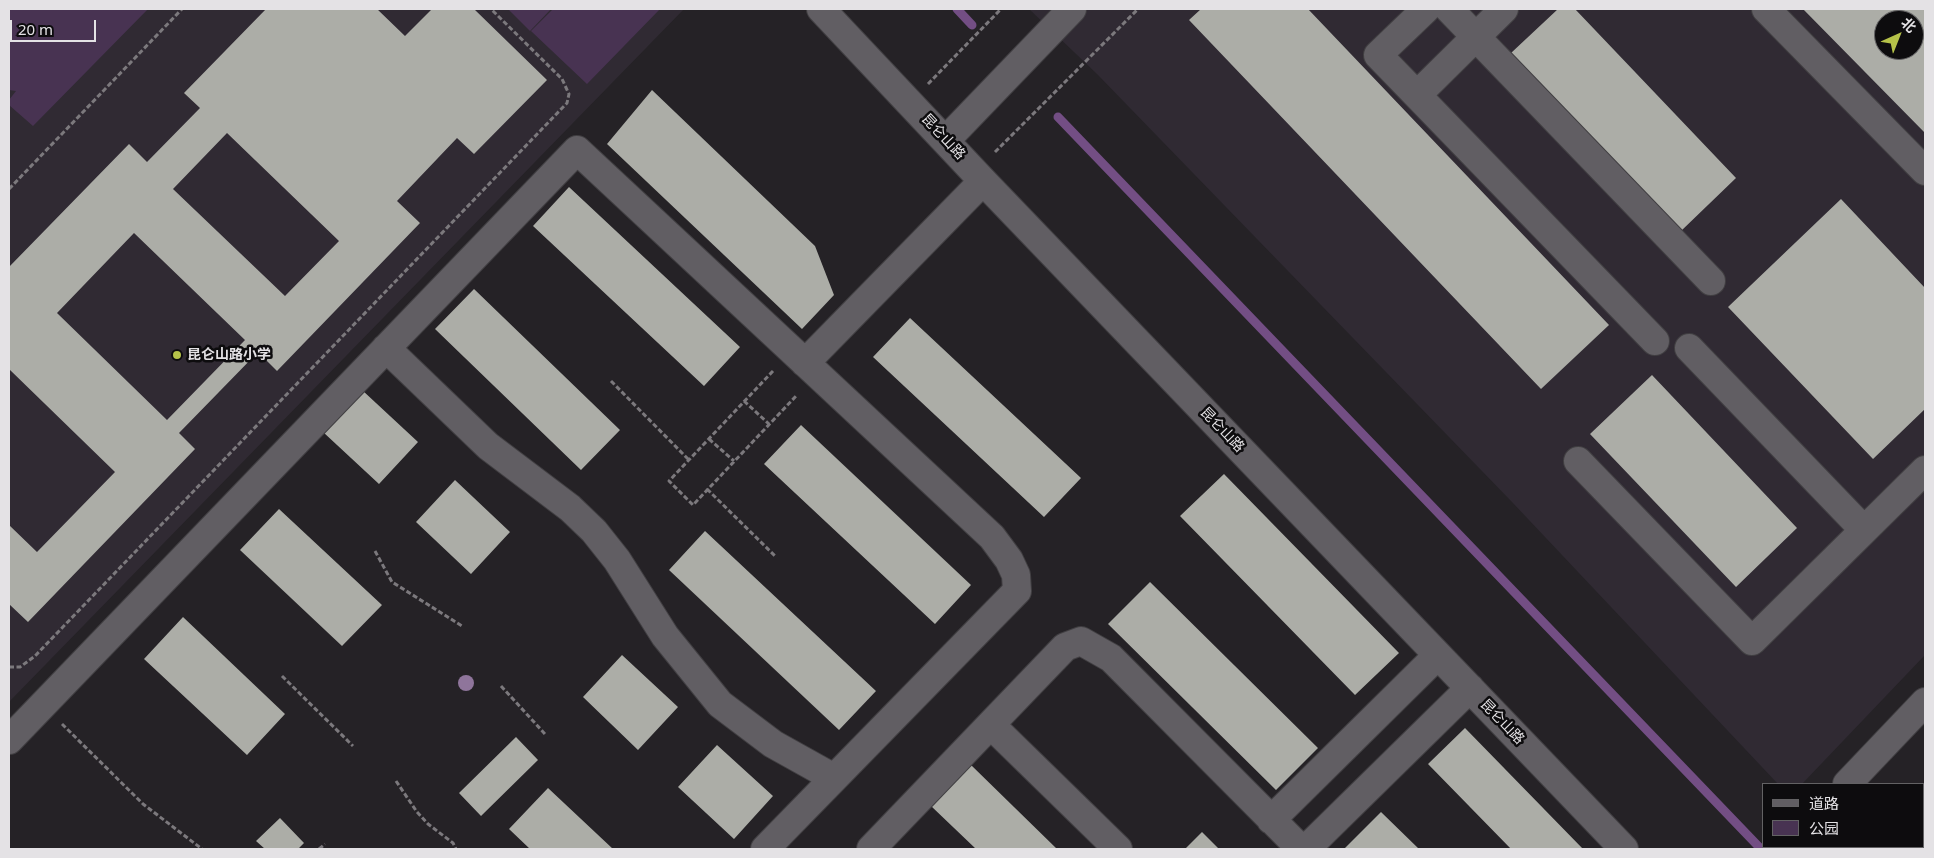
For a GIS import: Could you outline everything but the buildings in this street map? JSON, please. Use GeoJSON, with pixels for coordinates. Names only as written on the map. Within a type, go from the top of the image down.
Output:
{"type":"FeatureCollection","features":[{"type":"Feature","properties":{"kind":"street","name":"昆仑山路"},"geometry":{"type":"LineString","coordinates":[[821,9],[1624,849]]}},
{"type":"Feature","properties":{"kind":"street"},"geometry":{"type":"LineString","coordinates":[[946,140],[1072,9]]}},
{"type":"Feature","properties":{"kind":"street"},"geometry":{"type":"LineString","coordinates":[[1449,9],[1711,281]]}},
{"type":"Feature","properties":{"kind":"street"},"geometry":{"type":"LineString","coordinates":[[1417,95],[1504,9]]}},
{"type":"Feature","properties":{"kind":"street"},"geometry":{"type":"LineString","coordinates":[[1766,9],[1925,171]]}},
{"type":"Feature","properties":{"kind":"street"},"geometry":{"type":"LineString","coordinates":[[1419,11],[1378,55],[1655,341]]}},
{"type":"Feature","properties":{"kind":"street"},"geometry":{"type":"LineString","coordinates":[[9,740],[577,150],[992,538],[1009,560],[1016,576],[1017,591],[765,849]]}},
{"type":"Feature","properties":{"kind":"street"},"geometry":{"type":"LineString","coordinates":[[805,362],[979,176]]}},
{"type":"Feature","properties":{"kind":"street"},"geometry":{"type":"LineString","coordinates":[[386,348],[488,446],[570,508],[594,531],[617,560],[664,636],[720,704],[773,744],[834,778]]}},
{"type":"Feature","properties":{"kind":"street"},"geometry":{"type":"LineString","coordinates":[[1689,348],[1864,530]]}},
{"type":"Feature","properties":{"kind":"street"},"geometry":{"type":"LineString","coordinates":[[1578,461],[1752,641],[1925,470]]}},
{"type":"Feature","properties":{"kind":"street"},"geometry":{"type":"LineString","coordinates":[[871,849],[1065,647],[1081,641],[1111,658],[1301,849]]}},
{"type":"Feature","properties":{"kind":"street"},"geometry":{"type":"LineString","coordinates":[[1271,820],[1438,655]]}},
{"type":"Feature","properties":{"kind":"street"},"geometry":{"type":"LineString","coordinates":[[1306,849],[1470,688]]}},
{"type":"Feature","properties":{"kind":"street"},"geometry":{"type":"LineString","coordinates":[[1848,783],[1925,702]]}},
{"type":"Feature","properties":{"kind":"street"},"geometry":{"type":"LineString","coordinates":[[990,725],[1118,849]]}},
{"type":"Feature","properties":{"kind":"path"},"geometry":{"type":"LineString","coordinates":[[9,189],[182,9]]}},
{"type":"Feature","properties":{"kind":"path"},"geometry":{"type":"LineString","coordinates":[[9,667],[20,667],[35,656],[567,103],[569,94],[562,79],[490,9]]}},
{"type":"Feature","properties":{"kind":"path"},"geometry":{"type":"LineString","coordinates":[[911,102],[1001,9]]}},
{"type":"Feature","properties":{"kind":"path"},"geometry":{"type":"LineString","coordinates":[[979,176],[1138,9]]}},
{"type":"Feature","properties":{"kind":"path"},"geometry":{"type":"LineString","coordinates":[[805,362],[769,424],[693,505],[669,481],[744,401],[805,362]]}},
{"type":"Feature","properties":{"kind":"path"},"geometry":{"type":"LineString","coordinates":[[611,381],[689,460]]}},
{"type":"Feature","properties":{"kind":"path"},"geometry":{"type":"LineString","coordinates":[[744,401],[769,424]]}},
{"type":"Feature","properties":{"kind":"path"},"geometry":{"type":"LineString","coordinates":[[709,439],[734,461]]}},
{"type":"Feature","properties":{"kind":"path"},"geometry":{"type":"LineString","coordinates":[[707,489],[776,556]]}},
{"type":"Feature","properties":{"kind":"path"},"geometry":{"type":"LineString","coordinates":[[375,551],[392,582],[462,626]]}},
{"type":"Feature","properties":{"kind":"path"},"geometry":{"type":"LineString","coordinates":[[282,676],[353,746]]}},
{"type":"Feature","properties":{"kind":"path"},"geometry":{"type":"LineString","coordinates":[[501,686],[544,734]]}},
{"type":"Feature","properties":{"kind":"path"},"geometry":{"type":"LineString","coordinates":[[42,705],[143,804],[202,849]]}},
{"type":"Feature","properties":{"kind":"path"},"geometry":{"type":"LineString","coordinates":[[396,781],[417,812],[428,824],[453,843],[456,849]]}},
{"type":"Feature","properties":{"kind":"path"},"geometry":{"type":"LineString","coordinates":[[320,849],[325,844]]}},
{"type":"Feature","properties":{"kind":"shaded area","name":"昆仑山路小学"},"geometry":{"type":"Polygon","coordinates":[[[9,9],[684,9],[9,702],[9,9]]]}},
{"type":"Feature","properties":{"kind":"shaded area"},"geometry":{"type":"Polygon","coordinates":[[[1029,9],[1925,9],[1925,655],[1803,783],[1777,783],[1512,502],[1097,74],[1029,9]]]}},
{"type":"Feature","properties":{"kind":"green space"},"geometry":{"type":"Polygon","coordinates":[[[9,9],[148,9],[33,126],[9,105],[9,100],[16,91],[9,90],[9,9]]]}},
{"type":"Feature","properties":{"kind":"green space"},"geometry":{"type":"Polygon","coordinates":[[[508,9],[551,9],[530,31],[508,9]]]}},
{"type":"Feature","properties":{"kind":"green space"},"geometry":{"type":"Polygon","coordinates":[[[553,9],[660,9],[587,84],[531,31],[553,9]]]}},
{"type":"Feature","properties":{"kind":"waterway"},"geometry":{"type":"LineString","coordinates":[[957,9],[972,25]]}},
{"type":"Feature","properties":{"kind":"waterway"},"geometry":{"type":"LineString","coordinates":[[1058,117],[1761,849]]}},
{"type":"Feature","properties":{"kind":"place","name":"昆仑山路小学"},"geometry":{"type":"Point","coordinates":[177,355]}}]}
